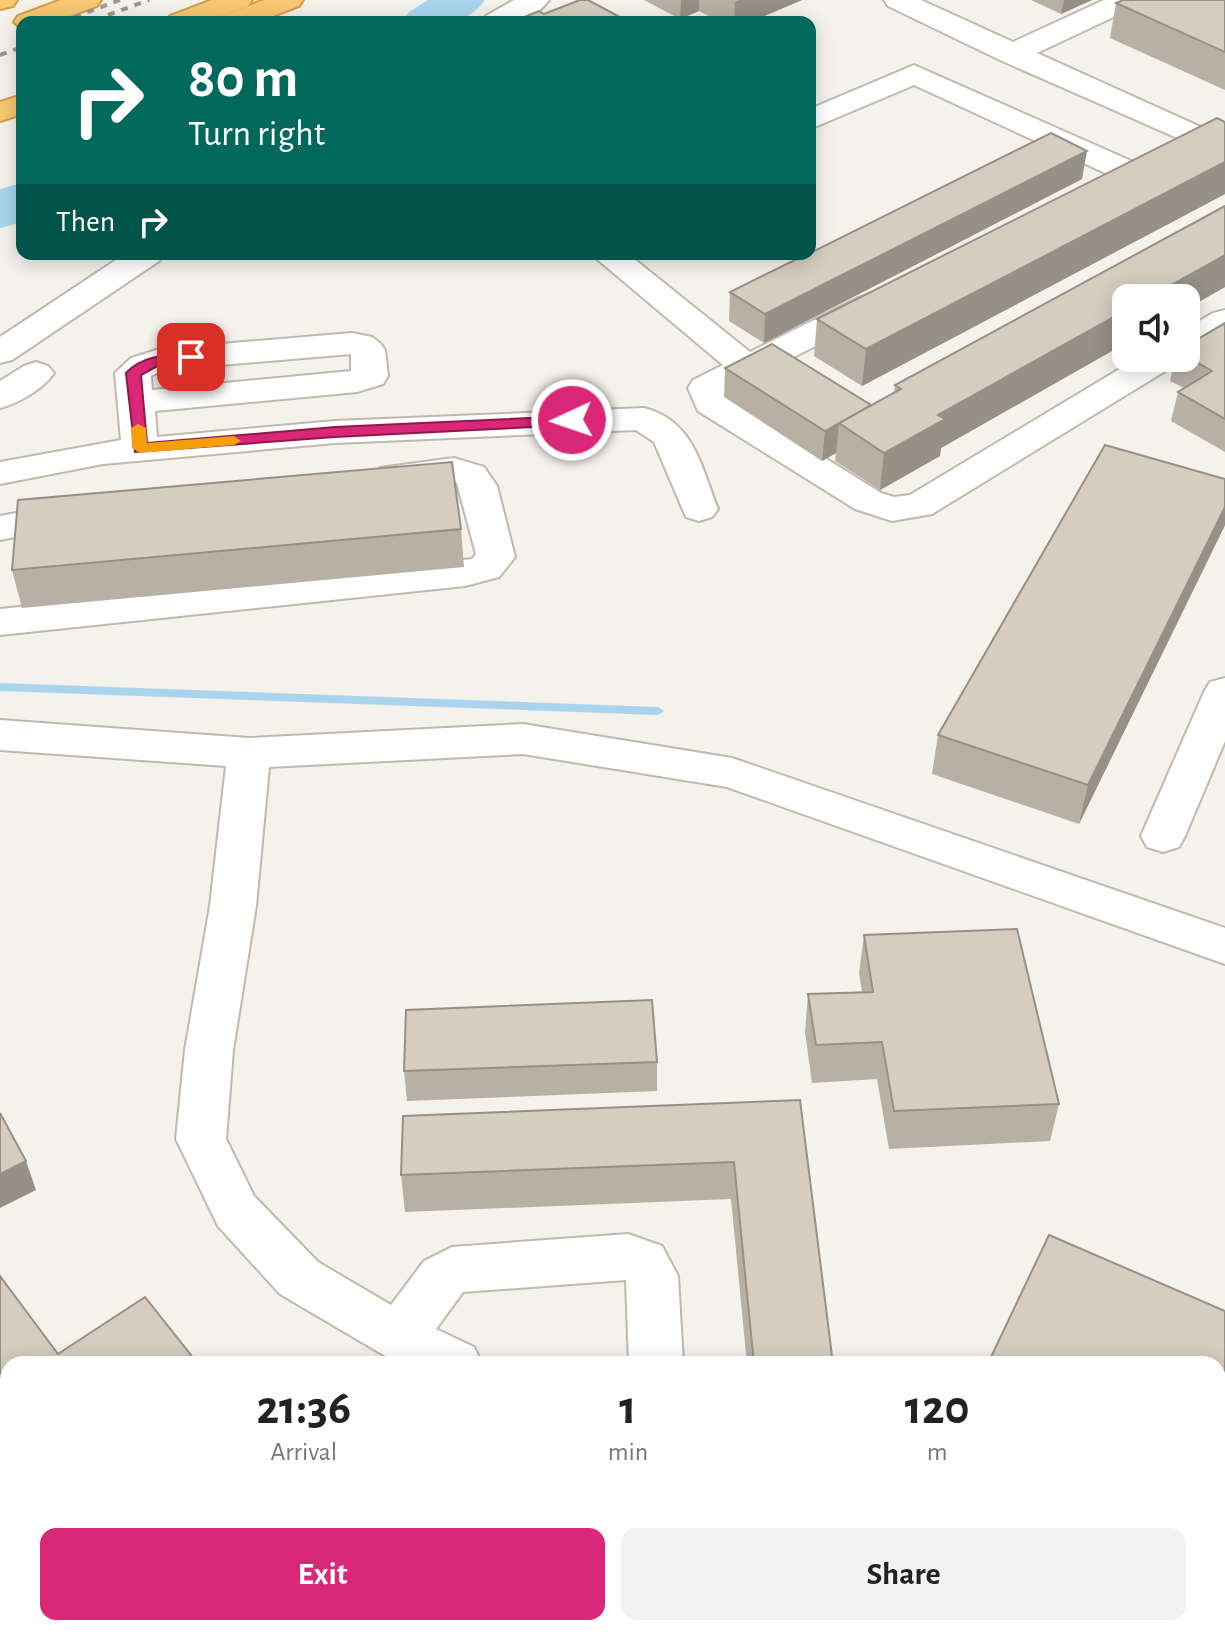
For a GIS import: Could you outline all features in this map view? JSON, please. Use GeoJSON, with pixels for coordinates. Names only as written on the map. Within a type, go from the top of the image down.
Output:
{"type":"FeatureCollection","features":[{"type":"Feature","properties":{"kind":"highway"},"geometry":{"type":"LineString","coordinates":[[44,16],[87,0]]}},
{"type":"Feature","properties":{"kind":"highway"},"geometry":{"type":"LineString","coordinates":[[196,16],[238,0]]}},
{"type":"Feature","properties":{"kind":"highway"},"geometry":{"type":"LineString","coordinates":[[248,16],[289,0]]}},
{"type":"Feature","properties":{"kind":"street"},"geometry":{"type":"LineString","coordinates":[[507,16],[535,0]]}},
{"type":"Feature","properties":{"kind":"street"},"geometry":{"type":"LineString","coordinates":[[898,0],[1010,54],[1216,137]]}},
{"type":"Feature","properties":{"kind":"street"},"geometry":{"type":"LineString","coordinates":[[958,0],[1042,39],[1216,137]]}},
{"type":"Feature","properties":{"kind":"street"},"geometry":{"type":"LineString","coordinates":[[1010,54],[1127,0]]}},
{"type":"Feature","properties":{"kind":"street"},"geometry":{"type":"LineString","coordinates":[[816,117],[914,74],[1114,178],[1216,137]]}},
{"type":"Feature","properties":{"kind":"street"},"geometry":{"type":"LineString","coordinates":[[0,353],[138,260]]}},
{"type":"Feature","properties":{"kind":"street"},"geometry":{"type":"LineString","coordinates":[[617,260],[776,363]]}},
{"type":"Feature","properties":{"kind":"street"},"geometry":{"type":"LineString","coordinates":[[890,295],[776,363],[706,388],[711,403],[868,501],[892,509],[919,506],[1140,372]]}},
{"type":"Feature","properties":{"kind":"street"},"geometry":{"type":"LineString","coordinates":[[1200,335],[1225,320]]}},
{"type":"Feature","properties":{"kind":"street"},"geometry":{"type":"LineString","coordinates":[[136,402],[357,381],[370,376],[368,350],[352,343],[160,360],[143,365],[133,373],[140,448]]}},
{"type":"Feature","properties":{"kind":"street"},"geometry":{"type":"LineString","coordinates":[[0,397],[36,373]]}},
{"type":"Feature","properties":{"kind":"street"},"geometry":{"type":"LineString","coordinates":[[0,473],[140,448],[335,432],[644,419],[670,436],[699,509]]}},
{"type":"Feature","properties":{"kind":"street"},"geometry":{"type":"LineString","coordinates":[[0,622],[465,573],[485,568],[496,557],[478,486],[471,475],[454,469],[348,474],[335,432]]}},
{"type":"Feature","properties":{"kind":"street"},"geometry":{"type":"LineString","coordinates":[[0,528],[109,501],[103,453]]}},
{"type":"Feature","properties":{"kind":"street"},"geometry":{"type":"LineString","coordinates":[[1163,836],[1225,692]]}},
{"type":"Feature","properties":{"kind":"street"},"geometry":{"type":"LineString","coordinates":[[0,735],[249,753],[523,739],[732,773],[1225,946]]}},
{"type":"Feature","properties":{"kind":"street"},"geometry":{"type":"LineString","coordinates":[[249,753],[233,906],[209,1050],[201,1139],[236,1211],[299,1278],[399,1338],[438,1356]]}},
{"type":"Feature","properties":{"kind":"street"},"geometry":{"type":"LineString","coordinates":[[399,1338],[452,1270],[628,1257],[640,1259],[648,1266],[652,1276],[656,1356]]}},
{"type":"Feature","properties":{"kind":"building"},"geometry":{"type":"Polygon","coordinates":[[[580,0],[588,0],[618,16],[527,16],[539,11],[544,14],[580,0]]]}},
{"type":"Feature","properties":{"kind":"building"},"geometry":{"type":"Polygon","coordinates":[[[1123,0],[1225,0],[1225,52],[1116,3],[1123,0]]]}},
{"type":"Feature","properties":{"kind":"building"},"geometry":{"type":"Polygon","coordinates":[[[1217,118],[1225,122],[1225,162],[866,349],[817,319],[1217,118]]]}},
{"type":"Feature","properties":{"kind":"building"},"geometry":{"type":"Polygon","coordinates":[[[1051,133],[1087,151],[765,314],[730,292],[795,260],[816,260],[816,250],[1051,133]]]}},
{"type":"Feature","properties":{"kind":"building"},"geometry":{"type":"Polygon","coordinates":[[[1225,206],[1225,255],[1173,284],[1112,284],[1112,318],[938,415],[945,419],[884,453],[839,423],[901,389],[895,385],[1225,206]]]}},
{"type":"Feature","properties":{"kind":"building"},"geometry":{"type":"Polygon","coordinates":[[[1225,323],[1225,419],[1178,392],[1212,371],[1200,364],[1200,338],[1225,323]]]}},
{"type":"Feature","properties":{"kind":"building"},"geometry":{"type":"Polygon","coordinates":[[[772,344],[871,405],[825,431],[725,368],[772,344]]]}},
{"type":"Feature","properties":{"kind":"building"},"geometry":{"type":"Polygon","coordinates":[[[1105,445],[1225,479],[1225,507],[1088,785],[938,735],[1105,445]]]}},
{"type":"Feature","properties":{"kind":"building"},"geometry":{"type":"Polygon","coordinates":[[[452,462],[461,529],[12,570],[18,500],[452,462]]]}},
{"type":"Feature","properties":{"kind":"building"},"geometry":{"type":"Polygon","coordinates":[[[1017,929],[1059,1104],[894,1111],[882,1042],[816,1045],[808,994],[873,992],[864,935],[1017,929]]]}},
{"type":"Feature","properties":{"kind":"building"},"geometry":{"type":"Polygon","coordinates":[[[652,1000],[657,1062],[404,1071],[406,1010],[652,1000]]]}},
{"type":"Feature","properties":{"kind":"building"},"geometry":{"type":"Polygon","coordinates":[[[800,1100],[832,1356],[753,1356],[734,1162],[401,1175],[403,1116],[800,1100]]]}},
{"type":"Feature","properties":{"kind":"building"},"geometry":{"type":"Polygon","coordinates":[[[0,1113],[26,1161],[0,1174],[0,1113]]]}},
{"type":"Feature","properties":{"kind":"building"},"geometry":{"type":"Polygon","coordinates":[[[1049,1235],[1225,1311],[1225,1356],[991,1356],[1049,1235]]]}},
{"type":"Feature","properties":{"kind":"building"},"geometry":{"type":"Polygon","coordinates":[[[0,1276],[58,1354],[145,1297],[192,1356],[0,1356],[0,1276]]]}},
{"type":"Feature","properties":{"kind":"waterway"},"geometry":{"type":"LineString","coordinates":[[436,16],[461,0]]}},
{"type":"Feature","properties":{"kind":"waterway"},"geometry":{"type":"LineString","coordinates":[[0,212],[16,203]]}},
{"type":"Feature","properties":{"kind":"waterway"},"geometry":{"type":"LineString","coordinates":[[0,687],[658,711]]}},
{"type":"Feature","properties":{"kind":"railway"},"geometry":{"type":"LineString","coordinates":[[77,16],[120,0]]}},
{"type":"Feature","properties":{"kind":"railway"},"geometry":{"type":"LineString","coordinates":[[108,15],[149,0]]}},
{"type":"Feature","properties":{"kind":"railway"},"geometry":{"type":"LineString","coordinates":[[0,55],[16,49]]}},
{"type":"Feature","properties":{"kind":"slow traffic"},"geometry":{"type":"LineString","coordinates":[[138,428],[140,448],[234,441]]}},
{"type":"Feature","properties":{"kind":"route"},"geometry":{"type":"LineString","coordinates":[[191,357],[160,360],[143,365],[133,373],[140,448],[335,432],[572,420]]}}]}
